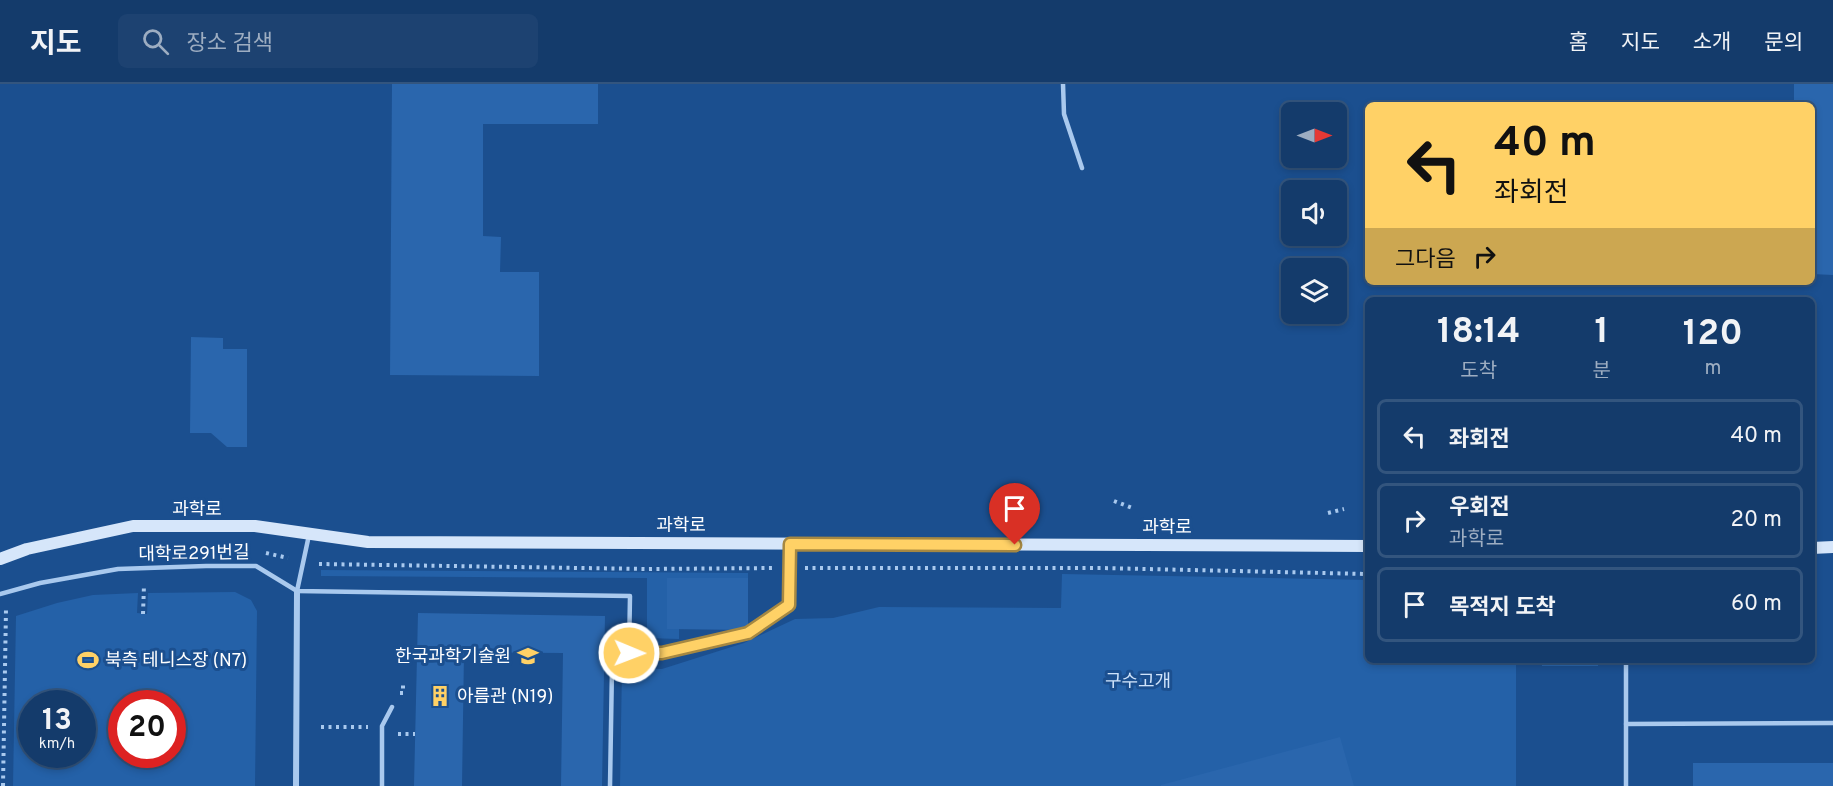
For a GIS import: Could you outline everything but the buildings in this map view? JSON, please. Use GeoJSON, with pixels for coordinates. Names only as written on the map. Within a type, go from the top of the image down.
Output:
{"type":"FeatureCollection","features":[{"type":"Feature","properties":{"kind":"street","name":"과학로"},"geometry":{"type":"LineString","coordinates":[[0,559],[27,549],[133,526],[255,526],[368,542],[1365,546]]}},
{"type":"Feature","properties":{"kind":"street"},"geometry":{"type":"LineString","coordinates":[[1815,548],[1833,548]]}},
{"type":"Feature","properties":{"kind":"street"},"geometry":{"type":"LineString","coordinates":[[296,786],[297,591]]}},
{"type":"Feature","properties":{"kind":"lane"},"geometry":{"type":"LineString","coordinates":[[1063,84],[1064,114],[1082,168]]}},
{"type":"Feature","properties":{"kind":"lane"},"geometry":{"type":"LineString","coordinates":[[309,534],[297,591],[630,596],[629,653]]}},
{"type":"Feature","properties":{"kind":"lane"},"geometry":{"type":"LineString","coordinates":[[610,786],[612,667],[629,653],[662,653],[748,633],[789,605],[790,544]]}},
{"type":"Feature","properties":{"kind":"lane","name":"대학로291번길"},"geometry":{"type":"LineString","coordinates":[[0,594],[40,583],[118,569],[206,566],[256,566],[297,591]]}},
{"type":"Feature","properties":{"kind":"lane"},"geometry":{"type":"LineString","coordinates":[[1626,663],[1626,786]]}},
{"type":"Feature","properties":{"kind":"lane"},"geometry":{"type":"LineString","coordinates":[[382,786],[382,726],[392,707]]}},
{"type":"Feature","properties":{"kind":"lane"},"geometry":{"type":"LineString","coordinates":[[1626,724],[1833,723]]}},
{"type":"Feature","properties":{"kind":"path"},"geometry":{"type":"LineString","coordinates":[[1114,501],[1135,509]]}},
{"type":"Feature","properties":{"kind":"path"},"geometry":{"type":"LineString","coordinates":[[1328,513],[1344,509]]}},
{"type":"Feature","properties":{"kind":"path"},"geometry":{"type":"LineString","coordinates":[[303,561],[312,564],[406,567],[1101,568],[1365,574]]}},
{"type":"Feature","properties":{"kind":"path"},"geometry":{"type":"LineString","coordinates":[[142,614],[144,585]]}},
{"type":"Feature","properties":{"kind":"path"},"geometry":{"type":"LineString","coordinates":[[3,786],[6,609]]}},
{"type":"Feature","properties":{"kind":"path"},"geometry":{"type":"LineString","coordinates":[[321,727],[364,727]]}},
{"type":"Feature","properties":{"kind":"green space"},"geometry":{"type":"Polygon","coordinates":[[[321,570],[748,573],[748,578],[667,578],[667,628],[679,629],[679,639],[647,638],[647,578],[321,576],[321,570]]]}},
{"type":"Feature","properties":{"kind":"green space","name":"구수고개"},"geometry":{"type":"Polygon","coordinates":[[[1062,574],[1365,580],[1365,663],[1516,663],[1516,786],[620,786],[622,668],[662,669],[744,643],[795,619],[833,618],[879,607],[1061,608],[1062,574]]]}},
{"type":"Feature","properties":{"kind":"green space"},"geometry":{"type":"Polygon","coordinates":[[[235,592],[251,600],[257,611],[255,786],[13,786],[16,616],[93,595],[138,593],[137,613],[147,614],[148,593],[235,592]]]}},
{"type":"Feature","properties":{"kind":"place","name":"한국과학기술원"},"geometry":{"type":"Point","coordinates":[528,656]}},
{"type":"Feature","properties":{"kind":"place","name":"북측 테니스장 (N7)"},"geometry":{"type":"Point","coordinates":[88,660]}},
{"type":"Feature","properties":{"kind":"place","name":"아름관 (N19)"},"geometry":{"type":"Point","coordinates":[440,696]}},
{"type":"Feature","properties":{"kind":"route"},"geometry":{"type":"LineString","coordinates":[[629,653],[662,653],[748,633],[789,605],[790,544],[1015,545]]}}]}
